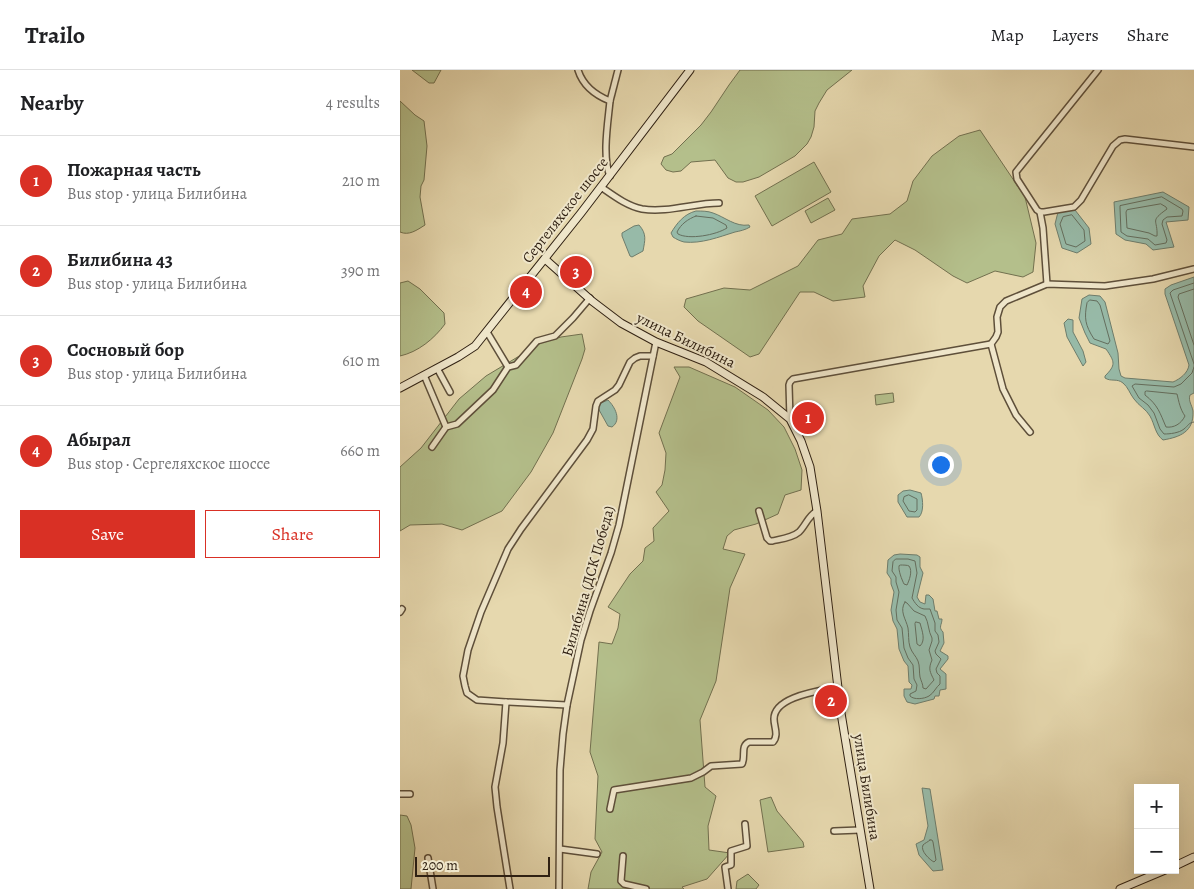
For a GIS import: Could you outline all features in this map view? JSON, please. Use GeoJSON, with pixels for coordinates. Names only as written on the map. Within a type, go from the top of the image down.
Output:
{"type":"FeatureCollection","features":[{"type":"Feature","properties":{"kind":"main road","name":"Сергеляхское шоссе"},"geometry":{"type":"LineString","coordinates":[[400,388],[475,346],[610,176],[690,70]]}},
{"type":"Feature","properties":{"kind":"main road","name":"улица Билибина"},"geometry":{"type":"LineString","coordinates":[[545,259],[621,322],[656,342],[706,362],[762,397],[790,419],[801,441],[810,467],[838,687],[870,889]]}},
{"type":"Feature","properties":{"kind":"main road"},"geometry":{"type":"LineString","coordinates":[[1179,864],[1194,857]]}},
{"type":"Feature","properties":{"kind":"main road"},"geometry":{"type":"LineString","coordinates":[[1120,889],[1156,874]]}},
{"type":"Feature","properties":{"kind":"street"},"geometry":{"type":"LineString","coordinates":[[578,70],[584,84],[592,92],[610,101]]}},
{"type":"Feature","properties":{"kind":"street"},"geometry":{"type":"LineString","coordinates":[[610,176],[606,159],[610,101],[618,70]]}},
{"type":"Feature","properties":{"kind":"street"},"geometry":{"type":"LineString","coordinates":[[1047,284],[1040,212],[1017,179],[1016,172],[1098,70]]}},
{"type":"Feature","properties":{"kind":"street"},"geometry":{"type":"LineString","coordinates":[[1040,212],[1074,207],[1081,200],[1113,146],[1120,140],[1194,147]]}},
{"type":"Feature","properties":{"kind":"street"},"geometry":{"type":"LineString","coordinates":[[601,187],[618,199],[641,208],[654,210],[708,203],[720,204]]}},
{"type":"Feature","properties":{"kind":"street"},"geometry":{"type":"LineString","coordinates":[[790,419],[789,385],[793,379],[991,344],[998,332],[997,317],[1000,307],[1006,302],[1047,284],[1104,286],[1153,279],[1194,270]]}},
{"type":"Feature","properties":{"kind":"street"},"geometry":{"type":"LineString","coordinates":[[432,447],[446,427],[457,424],[493,390],[508,368],[516,365],[537,341],[555,336],[590,298]]}},
{"type":"Feature","properties":{"kind":"street"},"geometry":{"type":"LineString","coordinates":[[487,332],[508,368]]}},
{"type":"Feature","properties":{"kind":"street","name":"Билибина (ДСК Победа)"},"geometry":{"type":"LineString","coordinates":[[559,889],[560,770],[567,706],[581,640],[619,525],[656,342]]}},
{"type":"Feature","properties":{"kind":"street"},"geometry":{"type":"LineString","coordinates":[[991,344],[1003,389],[1016,415],[1030,432]]}},
{"type":"Feature","properties":{"kind":"street"},"geometry":{"type":"LineString","coordinates":[[567,706],[477,700],[467,693],[464,686],[463,676],[468,650],[508,549],[590,435],[593,430],[598,401],[620,385],[630,362],[640,356],[653,356]]}},
{"type":"Feature","properties":{"kind":"street"},"geometry":{"type":"LineString","coordinates":[[437,368],[450,392]]}},
{"type":"Feature","properties":{"kind":"street"},"geometry":{"type":"LineString","coordinates":[[424,375],[446,427]]}},
{"type":"Feature","properties":{"kind":"street"},"geometry":{"type":"LineString","coordinates":[[759,511],[767,538],[772,541],[794,536],[811,514],[817,511]]}},
{"type":"Feature","properties":{"kind":"street"},"geometry":{"type":"LineString","coordinates":[[610,809],[614,790],[691,778],[711,766],[742,764],[744,761],[744,745],[746,743],[774,742],[776,740],[774,718],[780,705],[788,699],[838,687]]}},
{"type":"Feature","properties":{"kind":"street"},"geometry":{"type":"LineString","coordinates":[[506,702],[503,742],[495,787],[510,889]]}},
{"type":"Feature","properties":{"kind":"street"},"geometry":{"type":"LineString","coordinates":[[400,794],[410,794]]}},
{"type":"Feature","properties":{"kind":"street"},"geometry":{"type":"LineString","coordinates":[[728,889],[725,867],[731,865],[731,851],[747,846],[745,824]]}},
{"type":"Feature","properties":{"kind":"street"},"geometry":{"type":"LineString","coordinates":[[834,831],[860,830]]}},
{"type":"Feature","properties":{"kind":"street"},"geometry":{"type":"LineString","coordinates":[[560,849],[598,854]]}},
{"type":"Feature","properties":{"kind":"street"},"geometry":{"type":"LineString","coordinates":[[624,856],[622,883],[646,889]]}},
{"type":"Feature","properties":{"kind":"street"},"geometry":{"type":"LineString","coordinates":[[428,858],[432,889]]}},
{"type":"Feature","properties":{"kind":"green space"},"geometry":{"type":"Polygon","coordinates":[[[412,70],[441,70],[434,83],[429,83],[412,70]]]}},
{"type":"Feature","properties":{"kind":"green space"},"geometry":{"type":"Polygon","coordinates":[[[740,70],[852,70],[827,90],[819,103],[815,111],[814,127],[807,144],[795,156],[759,177],[736,182],[728,178],[715,160],[691,162],[681,171],[673,172],[666,170],[661,164],[664,157],[672,154],[701,125],[740,70]]]}},
{"type":"Feature","properties":{"kind":"green space"},"geometry":{"type":"Polygon","coordinates":[[[400,101],[424,121],[427,146],[424,180],[421,186],[420,197],[425,225],[413,232],[407,233],[400,232],[400,101]]]}},
{"type":"Feature","properties":{"kind":"green space"},"geometry":{"type":"Polygon","coordinates":[[[980,130],[1025,197],[1036,243],[1033,272],[1023,277],[995,271],[967,283],[953,276],[915,250],[895,240],[879,256],[863,286],[865,297],[833,301],[814,292],[800,292],[759,354],[750,357],[698,321],[684,307],[686,299],[724,288],[750,290],[798,266],[818,240],[842,234],[852,219],[890,214],[907,201],[913,181],[932,156],[959,136],[980,130]]]}},
{"type":"Feature","properties":{"kind":"green space"},"geometry":{"type":"Polygon","coordinates":[[[814,162],[831,192],[772,226],[755,196],[814,162]]]}},
{"type":"Feature","properties":{"kind":"green space"},"geometry":{"type":"Polygon","coordinates":[[[828,198],[835,210],[811,223],[805,211],[828,198]]]}},
{"type":"Feature","properties":{"kind":"green space"},"geometry":{"type":"Polygon","coordinates":[[[408,281],[420,289],[444,313],[445,324],[425,344],[400,356],[400,283],[408,281]]]}},
{"type":"Feature","properties":{"kind":"green space"},"geometry":{"type":"Polygon","coordinates":[[[582,334],[585,349],[553,433],[531,472],[502,511],[462,530],[442,524],[410,525],[400,531],[400,467],[421,448],[459,399],[486,376],[541,343],[561,337],[582,334]]]}},
{"type":"Feature","properties":{"kind":"green space"},"geometry":{"type":"Polygon","coordinates":[[[674,367],[689,367],[735,387],[768,410],[784,427],[795,449],[802,470],[801,490],[785,495],[778,514],[756,524],[734,530],[727,536],[723,549],[745,554],[730,588],[716,681],[700,720],[705,787],[716,796],[708,826],[709,850],[730,853],[707,879],[682,887],[684,889],[588,889],[591,872],[602,852],[595,839],[598,776],[590,752],[599,642],[612,644],[618,628],[620,614],[608,607],[630,574],[643,561],[645,548],[654,541],[653,528],[669,511],[656,492],[662,485],[666,453],[659,433],[680,377],[674,367]]]}},
{"type":"Feature","properties":{"kind":"green space"},"geometry":{"type":"Polygon","coordinates":[[[893,393],[894,402],[876,405],[875,395],[893,393]]]}},
{"type":"Feature","properties":{"kind":"green space"},"geometry":{"type":"Polygon","coordinates":[[[771,797],[777,811],[803,842],[804,847],[768,852],[760,800],[771,797]]]}},
{"type":"Feature","properties":{"kind":"green space"},"geometry":{"type":"Polygon","coordinates":[[[400,815],[407,816],[411,825],[415,848],[411,889],[400,889],[400,815]]]}},
{"type":"Feature","properties":{"kind":"green space"},"geometry":{"type":"Polygon","coordinates":[[[748,874],[759,885],[756,889],[736,889],[737,881],[748,874]]]}},
{"type":"Feature","properties":{"kind":"water"},"geometry":{"type":"Polygon","coordinates":[[[1163,192],[1189,207],[1188,220],[1166,222],[1174,247],[1153,250],[1146,244],[1125,240],[1116,234],[1114,202],[1163,192]]]}},
{"type":"Feature","properties":{"kind":"water"},"geometry":{"type":"Polygon","coordinates":[[[1075,210],[1089,228],[1091,244],[1077,253],[1062,248],[1055,224],[1058,212],[1075,210]]]}},
{"type":"Feature","properties":{"kind":"water"},"geometry":{"type":"Polygon","coordinates":[[[696,211],[711,212],[735,223],[749,225],[750,227],[697,242],[684,242],[673,237],[671,233],[678,222],[688,214],[696,211]]]}},
{"type":"Feature","properties":{"kind":"water"},"geometry":{"type":"Polygon","coordinates":[[[639,225],[642,228],[645,240],[643,251],[632,257],[622,233],[639,225]]]}},
{"type":"Feature","properties":{"kind":"water"},"geometry":{"type":"Polygon","coordinates":[[[1194,277],[1194,393],[1190,395],[1189,399],[1193,418],[1185,432],[1163,440],[1160,438],[1152,419],[1125,385],[1121,382],[1105,378],[1113,366],[1113,360],[1106,349],[1090,343],[1079,318],[1082,299],[1089,295],[1100,296],[1105,302],[1118,353],[1121,376],[1125,378],[1173,382],[1187,371],[1189,365],[1165,294],[1165,289],[1194,277]]]}},
{"type":"Feature","properties":{"kind":"water"},"geometry":{"type":"Polygon","coordinates":[[[1068,319],[1073,320],[1073,332],[1083,351],[1086,362],[1083,366],[1067,337],[1064,323],[1068,319]]]}},
{"type":"Feature","properties":{"kind":"water"},"geometry":{"type":"Polygon","coordinates":[[[608,400],[613,406],[617,417],[617,421],[612,427],[608,426],[598,408],[601,403],[608,400]]]}},
{"type":"Feature","properties":{"kind":"water"},"geometry":{"type":"Polygon","coordinates":[[[910,490],[921,493],[923,502],[919,517],[907,517],[898,502],[898,495],[903,491],[910,490]]]}},
{"type":"Feature","properties":{"kind":"water"},"geometry":{"type":"Polygon","coordinates":[[[894,555],[917,555],[920,557],[920,567],[923,573],[917,597],[920,602],[925,604],[926,595],[933,599],[935,611],[937,611],[939,619],[942,619],[940,627],[943,632],[944,643],[940,651],[948,656],[948,659],[940,669],[946,674],[946,689],[940,690],[939,696],[935,696],[934,699],[915,704],[907,702],[904,696],[904,689],[911,689],[912,685],[909,682],[908,666],[899,649],[897,629],[891,610],[894,592],[891,579],[887,573],[888,560],[894,555]]]}},
{"type":"Feature","properties":{"kind":"water"},"geometry":{"type":"Polygon","coordinates":[[[922,788],[930,789],[943,870],[933,871],[919,855],[916,844],[924,840],[928,826],[922,788]]]}},
{"type":"Feature","properties":{"kind":"place","name":"Сосновый бор"},"geometry":{"type":"Point","coordinates":[576,272]}},
{"type":"Feature","properties":{"kind":"place","name":"Абырал"},"geometry":{"type":"Point","coordinates":[526,292]}},
{"type":"Feature","properties":{"kind":"place","name":"Пожарная часть"},"geometry":{"type":"Point","coordinates":[808,418]}},
{"type":"Feature","properties":{"kind":"place","name":"Билибина 43"},"geometry":{"type":"Point","coordinates":[831,701]}}]}
